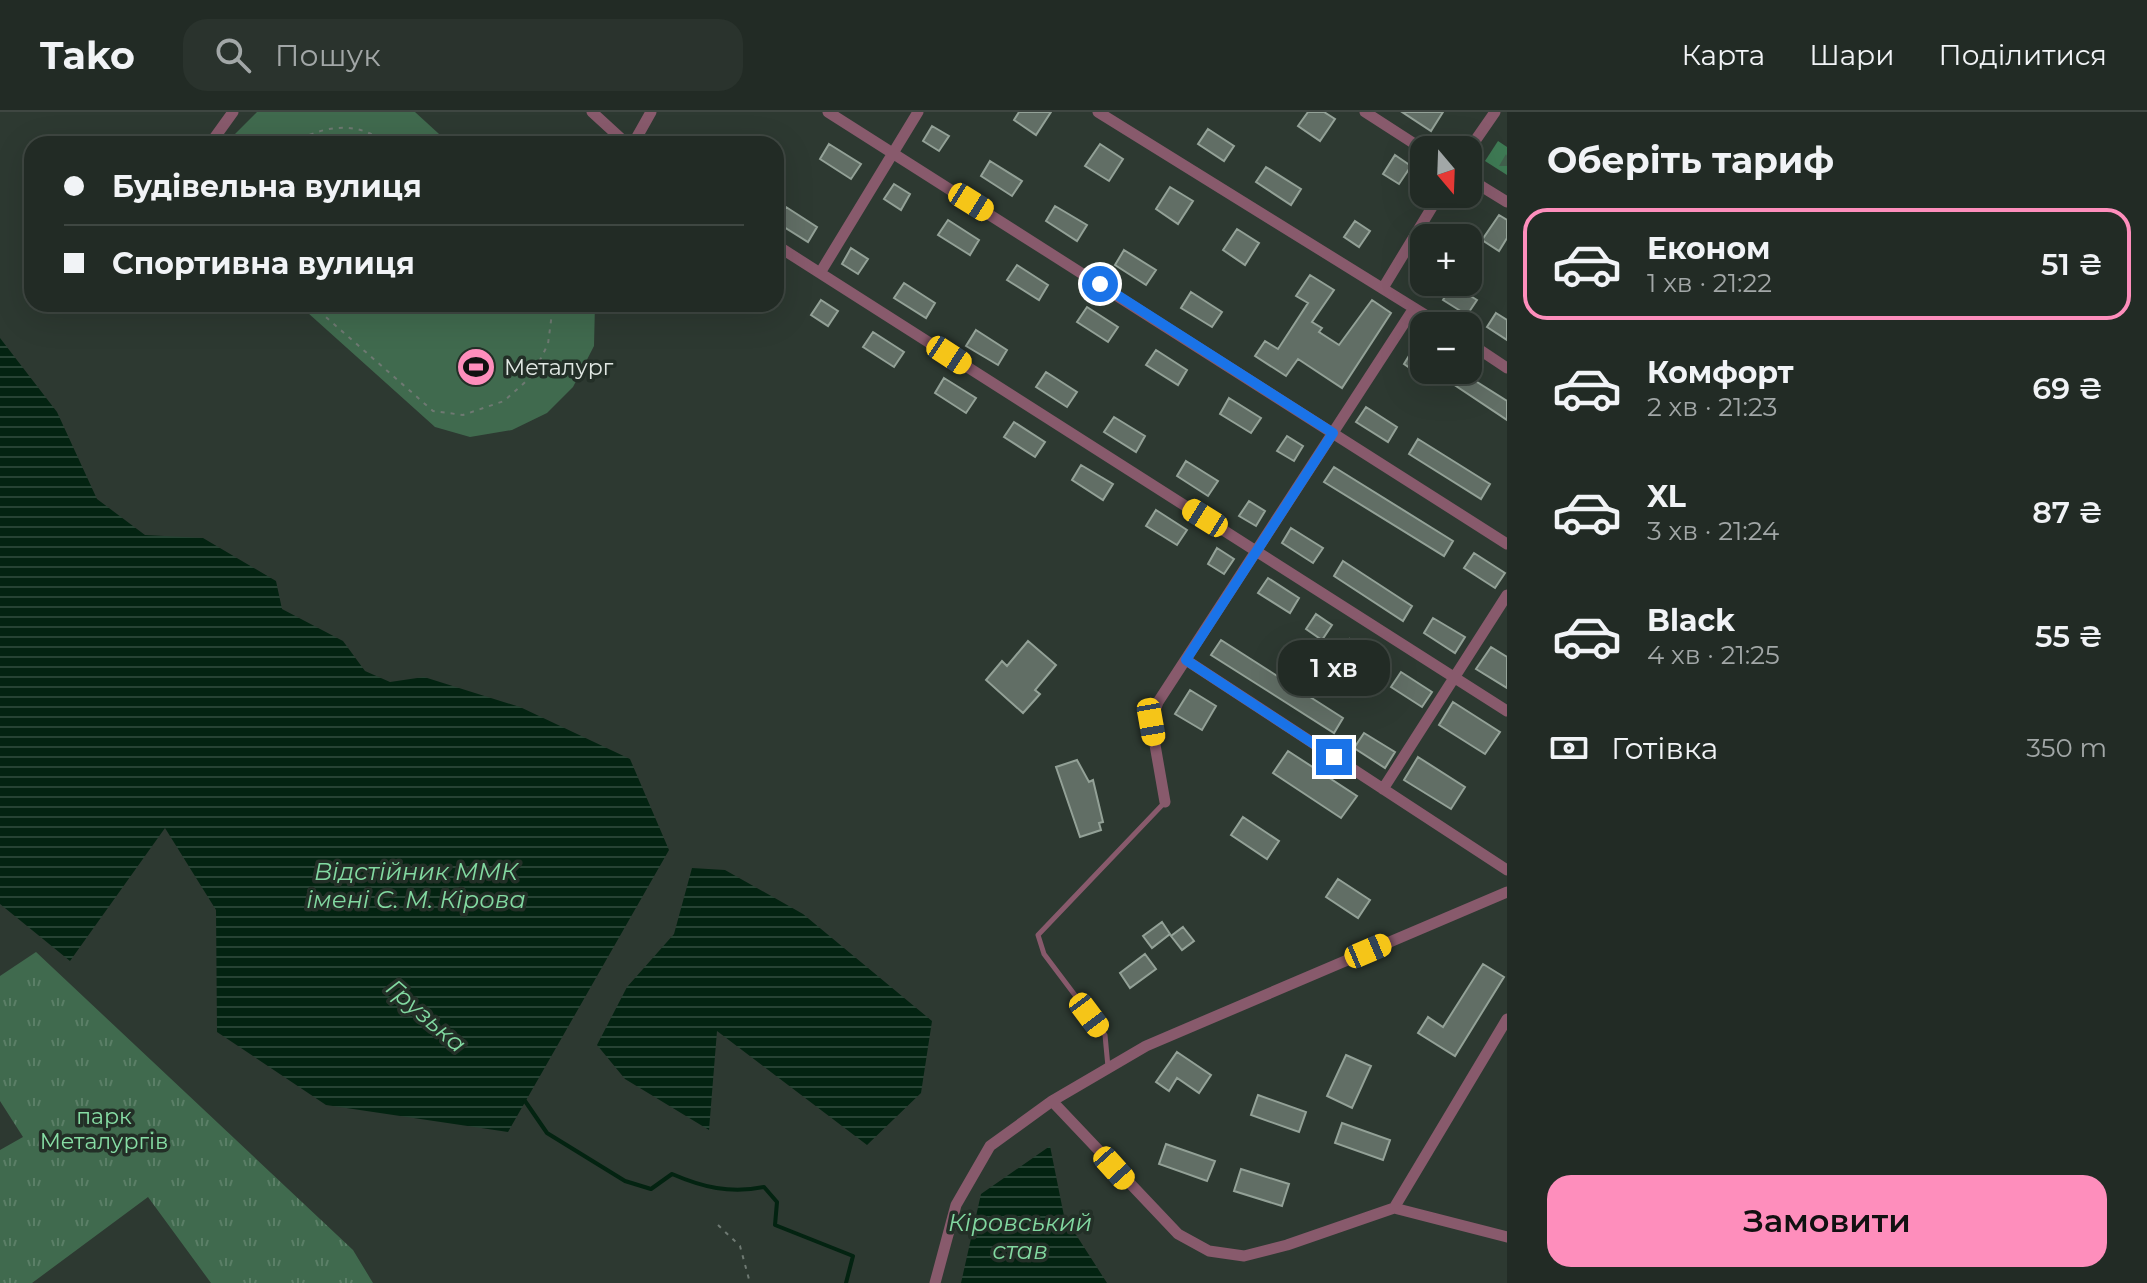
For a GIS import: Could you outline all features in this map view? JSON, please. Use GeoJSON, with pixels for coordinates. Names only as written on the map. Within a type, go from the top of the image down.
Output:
{"type":"FeatureCollection","features":[{"type":"Feature","properties":{"kind":"street"},"geometry":{"type":"LineString","coordinates":[[216,136],[233,112]]}},
{"type":"Feature","properties":{"kind":"street"},"geometry":{"type":"LineString","coordinates":[[592,112],[620,136]]}},
{"type":"Feature","properties":{"kind":"street"},"geometry":{"type":"LineString","coordinates":[[635,136],[651,112]]}},
{"type":"Feature","properties":{"kind":"street"},"geometry":{"type":"LineString","coordinates":[[828,112],[1507,544]]}},
{"type":"Feature","properties":{"kind":"street"},"geometry":{"type":"LineString","coordinates":[[820,273],[918,112]]}},
{"type":"Feature","properties":{"kind":"street"},"geometry":{"type":"LineString","coordinates":[[1098,112],[1420,312]]}},
{"type":"Feature","properties":{"kind":"street"},"geometry":{"type":"LineString","coordinates":[[1365,112],[1410,141]]}},
{"type":"Feature","properties":{"kind":"street"},"geometry":{"type":"LineString","coordinates":[[1478,136],[1495,112]]}},
{"type":"Feature","properties":{"kind":"street"},"geometry":{"type":"LineString","coordinates":[[1482,187],[1507,202]]}},
{"type":"Feature","properties":{"kind":"street"},"geometry":{"type":"LineString","coordinates":[[1383,288],[1432,208]]}},
{"type":"Feature","properties":{"kind":"street"},"geometry":{"type":"LineString","coordinates":[[784,250],[1507,711]]}},
{"type":"Feature","properties":{"kind":"street"},"geometry":{"type":"LineString","coordinates":[[1165,802],[1151,722],[1158,702],[1414,308]]}},
{"type":"Feature","properties":{"kind":"street"},"geometry":{"type":"LineString","coordinates":[[1482,351],[1507,368]]}},
{"type":"Feature","properties":{"kind":"street"},"geometry":{"type":"LineString","coordinates":[[1383,789],[1507,595]]}},
{"type":"Feature","properties":{"kind":"street"},"geometry":{"type":"LineString","coordinates":[[1186,660],[1507,870]]}},
{"type":"Feature","properties":{"kind":"street"},"geometry":{"type":"LineString","coordinates":[[935,1283],[956,1205],[990,1146],[1052,1101],[1146,1046],[1507,892]]}},
{"type":"Feature","properties":{"kind":"street"},"geometry":{"type":"LineString","coordinates":[[1394,1208],[1507,1019]]}},
{"type":"Feature","properties":{"kind":"street"},"geometry":{"type":"LineString","coordinates":[[1052,1101],[1178,1234],[1209,1251],[1244,1256],[1287,1245],[1394,1208],[1507,1237]]}},
{"type":"Feature","properties":{"kind":"lane"},"geometry":{"type":"LineString","coordinates":[[1109,1068],[1105,1035],[1044,954],[1038,935],[1165,802]]}},
{"type":"Feature","properties":{"kind":"path"},"geometry":{"type":"LineString","coordinates":[[310,136],[329,128],[358,128],[372,136]]}},
{"type":"Feature","properties":{"kind":"path"},"geometry":{"type":"LineString","coordinates":[[320,312],[433,411],[463,415],[504,401],[532,376],[548,344],[551,312]]}},
{"type":"Feature","properties":{"kind":"path"},"geometry":{"type":"LineString","coordinates":[[718,1225],[740,1246],[750,1283]]}},
{"type":"Feature","properties":{"kind":"green space"},"geometry":{"type":"Polygon","coordinates":[[[257,112],[415,112],[441,136],[233,136],[257,112]]]}},
{"type":"Feature","properties":{"kind":"green space"},"geometry":{"type":"Polygon","coordinates":[[[1498,141],[1507,147],[1507,175],[1485,161],[1498,141]]]}},
{"type":"Feature","properties":{"kind":"green space","name":"Металург"},"geometry":{"type":"Polygon","coordinates":[[[307,312],[595,312],[594,346],[573,387],[547,413],[512,430],[470,437],[435,427],[307,312]]]}},
{"type":"Feature","properties":{"kind":"green space","name":"парк Металургів"},"geometry":{"type":"Polygon","coordinates":[[[36,952],[353,1250],[373,1283],[211,1283],[148,1197],[32,1283],[0,1283],[0,1150],[23,1137],[0,1101],[0,976],[36,952]]]}},
{"type":"Feature","properties":{"kind":"water","name":"Відстійник ММК імені С. М. Кірова"},"geometry":{"type":"Polygon","coordinates":[[[0,338],[57,412],[97,499],[145,535],[203,538],[276,581],[282,609],[343,641],[365,671],[390,682],[424,677],[520,707],[630,759],[669,850],[508,1132],[326,1105],[217,1032],[216,910],[165,828],[70,961],[0,904],[0,338]]]}},
{"type":"Feature","properties":{"kind":"water"},"geometry":{"type":"Polygon","coordinates":[[[692,868],[725,870],[803,914],[932,1021],[921,1093],[867,1145],[717,1031],[709,1130],[625,1079],[597,1045],[627,987],[674,934],[692,868]]]}},
{"type":"Feature","properties":{"kind":"water","name":"Кіровський став"},"geometry":{"type":"Polygon","coordinates":[[[1050,1146],[1064,1216],[1107,1283],[961,1283],[981,1194],[1050,1146]]]}},
{"type":"Feature","properties":{"kind":"building"},"geometry":{"type":"Polygon","coordinates":[[[1019,112],[1051,112],[1036,135],[1014,120],[1019,112]]]}},
{"type":"Feature","properties":{"kind":"building"},"geometry":{"type":"Polygon","coordinates":[[[1308,112],[1324,112],[1335,119],[1320,141],[1298,126],[1308,112]]]}},
{"type":"Feature","properties":{"kind":"building"},"geometry":{"type":"Polygon","coordinates":[[[1402,112],[1443,112],[1431,131],[1402,112]]]}},
{"type":"Feature","properties":{"kind":"building"},"geometry":{"type":"Polygon","coordinates":[[[932,126],[949,136],[939,151],[923,141],[932,126]]]}},
{"type":"Feature","properties":{"kind":"building"},"geometry":{"type":"Polygon","coordinates":[[[1208,129],[1234,146],[1224,161],[1198,144],[1208,129]]]}},
{"type":"Feature","properties":{"kind":"building"},"geometry":{"type":"Polygon","coordinates":[[[829,144],[861,164],[851,179],[820,159],[829,144]]]}},
{"type":"Feature","properties":{"kind":"building"},"geometry":{"type":"Polygon","coordinates":[[[1100,144],[1123,159],[1109,181],[1085,166],[1100,144]]]}},
{"type":"Feature","properties":{"kind":"building"},"geometry":{"type":"Polygon","coordinates":[[[1395,155],[1410,165],[1399,184],[1383,174],[1395,155]]]}},
{"type":"Feature","properties":{"kind":"building"},"geometry":{"type":"Polygon","coordinates":[[[990,161],[1022,181],[1012,196],[981,176],[990,161]]]}},
{"type":"Feature","properties":{"kind":"building"},"geometry":{"type":"Polygon","coordinates":[[[1266,167],[1301,189],[1291,205],[1256,182],[1266,167]]]}},
{"type":"Feature","properties":{"kind":"building"},"geometry":{"type":"Polygon","coordinates":[[[894,184],[910,194],[901,210],[884,199],[894,184]]]}},
{"type":"Feature","properties":{"kind":"building"},"geometry":{"type":"Polygon","coordinates":[[[1170,187],[1193,201],[1178,224],[1156,209],[1170,187]]]}},
{"type":"Feature","properties":{"kind":"building"},"geometry":{"type":"Polygon","coordinates":[[[1055,206],[1087,225],[1077,241],[1046,221],[1055,206]]]}},
{"type":"Feature","properties":{"kind":"building"},"geometry":{"type":"Polygon","coordinates":[[[786,207],[817,227],[808,242],[784,227],[786,207]]]}},
{"type":"Feature","properties":{"kind":"building"},"geometry":{"type":"Polygon","coordinates":[[[1499,215],[1507,220],[1507,238],[1499,251],[1482,240],[1499,215]]]}},
{"type":"Feature","properties":{"kind":"building"},"geometry":{"type":"Polygon","coordinates":[[[948,220],[979,240],[970,255],[938,235],[948,220]]]}},
{"type":"Feature","properties":{"kind":"building"},"geometry":{"type":"Polygon","coordinates":[[[1355,221],[1370,231],[1359,247],[1344,237],[1355,221]]]}},
{"type":"Feature","properties":{"kind":"building"},"geometry":{"type":"Polygon","coordinates":[[[1237,229],[1259,243],[1245,265],[1223,250],[1237,229]]]}},
{"type":"Feature","properties":{"kind":"building"},"geometry":{"type":"Polygon","coordinates":[[[851,248],[868,259],[858,274],[842,264],[851,248]]]}},
{"type":"Feature","properties":{"kind":"building"},"geometry":{"type":"Polygon","coordinates":[[[1124,250],[1156,270],[1146,285],[1115,265],[1124,250]]]}},
{"type":"Feature","properties":{"kind":"building"},"geometry":{"type":"Polygon","coordinates":[[[1017,265],[1048,285],[1039,300],[1007,280],[1017,265]]]}},
{"type":"Feature","properties":{"kind":"building"},"geometry":{"type":"Polygon","coordinates":[[[1310,275],[1334,290],[1312,322],[1322,328],[1319,332],[1339,345],[1372,300],[1391,313],[1342,388],[1298,359],[1286,376],[1255,356],[1265,341],[1278,349],[1308,303],[1296,296],[1310,275]]]}},
{"type":"Feature","properties":{"kind":"building"},"geometry":{"type":"Polygon","coordinates":[[[904,283],[935,303],[926,318],[894,298],[904,283]]]}},
{"type":"Feature","properties":{"kind":"building"},"geometry":{"type":"Polygon","coordinates":[[[1191,292],[1222,312],[1212,327],[1181,308],[1191,292]]]}},
{"type":"Feature","properties":{"kind":"building"},"geometry":{"type":"Polygon","coordinates":[[[1445,296],[1470,296],[1477,300],[1469,312],[1462,312],[1443,300],[1445,296]]]}},
{"type":"Feature","properties":{"kind":"building"},"geometry":{"type":"Polygon","coordinates":[[[821,300],[838,311],[828,326],[811,315],[821,300]]]}},
{"type":"Feature","properties":{"kind":"building"},"geometry":{"type":"Polygon","coordinates":[[[1087,307],[1118,327],[1108,342],[1077,322],[1087,307]]]}},
{"type":"Feature","properties":{"kind":"building"},"geometry":{"type":"Polygon","coordinates":[[[1496,313],[1507,320],[1507,340],[1487,327],[1496,313]]]}},
{"type":"Feature","properties":{"kind":"building"},"geometry":{"type":"Polygon","coordinates":[[[976,330],[1007,350],[998,365],[966,346],[976,330]]]}},
{"type":"Feature","properties":{"kind":"building"},"geometry":{"type":"Polygon","coordinates":[[[873,332],[904,352],[894,367],[863,347],[873,332]]]}},
{"type":"Feature","properties":{"kind":"building"},"geometry":{"type":"Polygon","coordinates":[[[1156,350],[1187,370],[1178,385],[1146,365],[1156,350]]]}},
{"type":"Feature","properties":{"kind":"building"},"geometry":{"type":"Polygon","coordinates":[[[1410,354],[1410,368],[1404,364],[1410,354]]]}},
{"type":"Feature","properties":{"kind":"building"},"geometry":{"type":"Polygon","coordinates":[[[1046,372],[1077,392],[1067,407],[1036,387],[1046,372]]]}},
{"type":"Feature","properties":{"kind":"building"},"geometry":{"type":"Polygon","coordinates":[[[944,378],[976,398],[966,413],[935,393],[944,378]]]}},
{"type":"Feature","properties":{"kind":"building"},"geometry":{"type":"Polygon","coordinates":[[[1453,384],[1480,384],[1507,401],[1507,420],[1453,384]]]}},
{"type":"Feature","properties":{"kind":"building"},"geometry":{"type":"Polygon","coordinates":[[[1229,398],[1261,418],[1251,433],[1220,414],[1229,398]]]}},
{"type":"Feature","properties":{"kind":"building"},"geometry":{"type":"Polygon","coordinates":[[[1366,407],[1397,427],[1388,442],[1356,422],[1366,407]]]}},
{"type":"Feature","properties":{"kind":"building"},"geometry":{"type":"Polygon","coordinates":[[[1114,417],[1145,436],[1136,452],[1104,432],[1114,417]]]}},
{"type":"Feature","properties":{"kind":"building"},"geometry":{"type":"Polygon","coordinates":[[[1014,422],[1045,442],[1035,457],[1004,437],[1014,422]]]}},
{"type":"Feature","properties":{"kind":"building"},"geometry":{"type":"Polygon","coordinates":[[[1287,436],[1303,446],[1294,461],[1277,451],[1287,436]]]}},
{"type":"Feature","properties":{"kind":"building"},"geometry":{"type":"Polygon","coordinates":[[[1418,439],[1490,484],[1481,499],[1409,454],[1418,439]]]}},
{"type":"Feature","properties":{"kind":"building"},"geometry":{"type":"Polygon","coordinates":[[[1186,461],[1218,481],[1208,496],[1177,476],[1186,461]]]}},
{"type":"Feature","properties":{"kind":"building"},"geometry":{"type":"Polygon","coordinates":[[[1081,465],[1113,484],[1103,500],[1072,480],[1081,465]]]}},
{"type":"Feature","properties":{"kind":"building"},"geometry":{"type":"Polygon","coordinates":[[[1334,467],[1453,541],[1444,556],[1324,482],[1334,467]]]}},
{"type":"Feature","properties":{"kind":"building"},"geometry":{"type":"Polygon","coordinates":[[[1249,501],[1265,511],[1256,526],[1239,516],[1249,501]]]}},
{"type":"Feature","properties":{"kind":"building"},"geometry":{"type":"Polygon","coordinates":[[[1156,510],[1187,530],[1177,545],[1146,526],[1156,510]]]}},
{"type":"Feature","properties":{"kind":"building"},"geometry":{"type":"Polygon","coordinates":[[[1291,528],[1323,548],[1313,563],[1282,543],[1291,528]]]}},
{"type":"Feature","properties":{"kind":"building"},"geometry":{"type":"Polygon","coordinates":[[[1217,548],[1234,559],[1224,574],[1208,564],[1217,548]]]}},
{"type":"Feature","properties":{"kind":"building"},"geometry":{"type":"Polygon","coordinates":[[[1474,553],[1505,573],[1495,588],[1464,568],[1474,553]]]}},
{"type":"Feature","properties":{"kind":"building"},"geometry":{"type":"Polygon","coordinates":[[[1343,561],[1412,606],[1403,621],[1334,576],[1343,561]]]}},
{"type":"Feature","properties":{"kind":"building"},"geometry":{"type":"Polygon","coordinates":[[[1268,578],[1299,598],[1290,613],[1258,593],[1268,578]]]}},
{"type":"Feature","properties":{"kind":"building"},"geometry":{"type":"Polygon","coordinates":[[[1316,614],[1332,625],[1322,640],[1306,629],[1316,614]]]}},
{"type":"Feature","properties":{"kind":"building"},"geometry":{"type":"Polygon","coordinates":[[[1433,618],[1465,637],[1455,653],[1424,633],[1433,618]]]}},
{"type":"Feature","properties":{"kind":"building"},"geometry":{"type":"Polygon","coordinates":[[[1350,639],[1382,659],[1372,674],[1341,654],[1350,639]]]}},
{"type":"Feature","properties":{"kind":"building"},"geometry":{"type":"Polygon","coordinates":[[[1221,640],[1343,718],[1334,733],[1211,655],[1221,640]]]}},
{"type":"Feature","properties":{"kind":"building"},"geometry":{"type":"Polygon","coordinates":[[[1028,641],[1056,665],[1035,690],[1040,694],[1023,713],[986,680],[1002,661],[1007,666],[1028,641]]]}},
{"type":"Feature","properties":{"kind":"building"},"geometry":{"type":"Polygon","coordinates":[[[1491,647],[1507,657],[1507,688],[1476,669],[1491,647]]]}},
{"type":"Feature","properties":{"kind":"building"},"geometry":{"type":"Polygon","coordinates":[[[1401,672],[1432,692],[1422,707],[1391,687],[1401,672]]]}},
{"type":"Feature","properties":{"kind":"building"},"geometry":{"type":"Polygon","coordinates":[[[1190,690],[1216,706],[1202,730],[1175,714],[1190,690]]]}},
{"type":"Feature","properties":{"kind":"building"},"geometry":{"type":"Polygon","coordinates":[[[1453,702],[1500,732],[1485,754],[1439,725],[1453,702]]]}},
{"type":"Feature","properties":{"kind":"building"},"geometry":{"type":"Polygon","coordinates":[[[1364,733],[1395,752],[1385,768],[1354,748],[1364,733]]]}},
{"type":"Feature","properties":{"kind":"building"},"geometry":{"type":"Polygon","coordinates":[[[1288,751],[1357,796],[1341,818],[1273,773],[1288,751]]]}},
{"type":"Feature","properties":{"kind":"building"},"geometry":{"type":"Polygon","coordinates":[[[1418,757],[1465,787],[1451,809],[1404,780],[1418,757]]]}},
{"type":"Feature","properties":{"kind":"building"},"geometry":{"type":"Polygon","coordinates":[[[1077,760],[1089,782],[1093,780],[1103,822],[1099,823],[1101,830],[1080,837],[1056,767],[1077,760]]]}},
{"type":"Feature","properties":{"kind":"building"},"geometry":{"type":"Polygon","coordinates":[[[1243,817],[1279,841],[1267,859],[1231,835],[1243,817]]]}},
{"type":"Feature","properties":{"kind":"building"},"geometry":{"type":"Polygon","coordinates":[[[1338,879],[1370,900],[1358,918],[1326,897],[1338,879]]]}},
{"type":"Feature","properties":{"kind":"building"},"geometry":{"type":"Polygon","coordinates":[[[1162,922],[1170,934],[1152,948],[1143,936],[1162,922]]]}},
{"type":"Feature","properties":{"kind":"building"},"geometry":{"type":"Polygon","coordinates":[[[1183,927],[1194,941],[1182,950],[1171,936],[1183,927]]]}},
{"type":"Feature","properties":{"kind":"building"},"geometry":{"type":"Polygon","coordinates":[[[1145,954],[1156,969],[1130,988],[1120,973],[1145,954]]]}},
{"type":"Feature","properties":{"kind":"building"},"geometry":{"type":"Polygon","coordinates":[[[1483,964],[1504,977],[1455,1056],[1418,1033],[1428,1017],[1443,1027],[1483,964]]]}},
{"type":"Feature","properties":{"kind":"building"},"geometry":{"type":"Polygon","coordinates":[[[1177,1052],[1211,1075],[1199,1093],[1177,1078],[1169,1091],[1156,1082],[1177,1052]]]}},
{"type":"Feature","properties":{"kind":"building"},"geometry":{"type":"Polygon","coordinates":[[[1346,1055],[1371,1066],[1352,1108],[1327,1096],[1346,1055]]]}},
{"type":"Feature","properties":{"kind":"building"},"geometry":{"type":"Polygon","coordinates":[[[1258,1095],[1306,1112],[1299,1132],[1251,1115],[1258,1095]]]}},
{"type":"Feature","properties":{"kind":"building"},"geometry":{"type":"Polygon","coordinates":[[[1342,1123],[1390,1140],[1383,1160],[1335,1143],[1342,1123]]]}},
{"type":"Feature","properties":{"kind":"building"},"geometry":{"type":"Polygon","coordinates":[[[1166,1144],[1215,1161],[1207,1181],[1159,1164],[1166,1144]]]}},
{"type":"Feature","properties":{"kind":"building"},"geometry":{"type":"Polygon","coordinates":[[[1241,1169],[1289,1184],[1282,1206],[1234,1191],[1241,1169]]]}},
{"type":"Feature","properties":{"kind":"waterway","name":"Грузька"},"geometry":{"type":"LineString","coordinates":[[525,1101],[547,1133],[625,1181],[651,1189],[672,1174],[716,1188],[740,1190],[764,1187],[777,1202],[775,1225],[853,1256],[846,1283]]}},
{"type":"Feature","properties":{"kind":"place","name":"Металург"},"geometry":{"type":"Point","coordinates":[476,367]}},
{"type":"Feature","properties":{"kind":"route"},"geometry":{"type":"LineString","coordinates":[[1100,284],[1333,433],[1186,660],[1334,757]]}}]}
